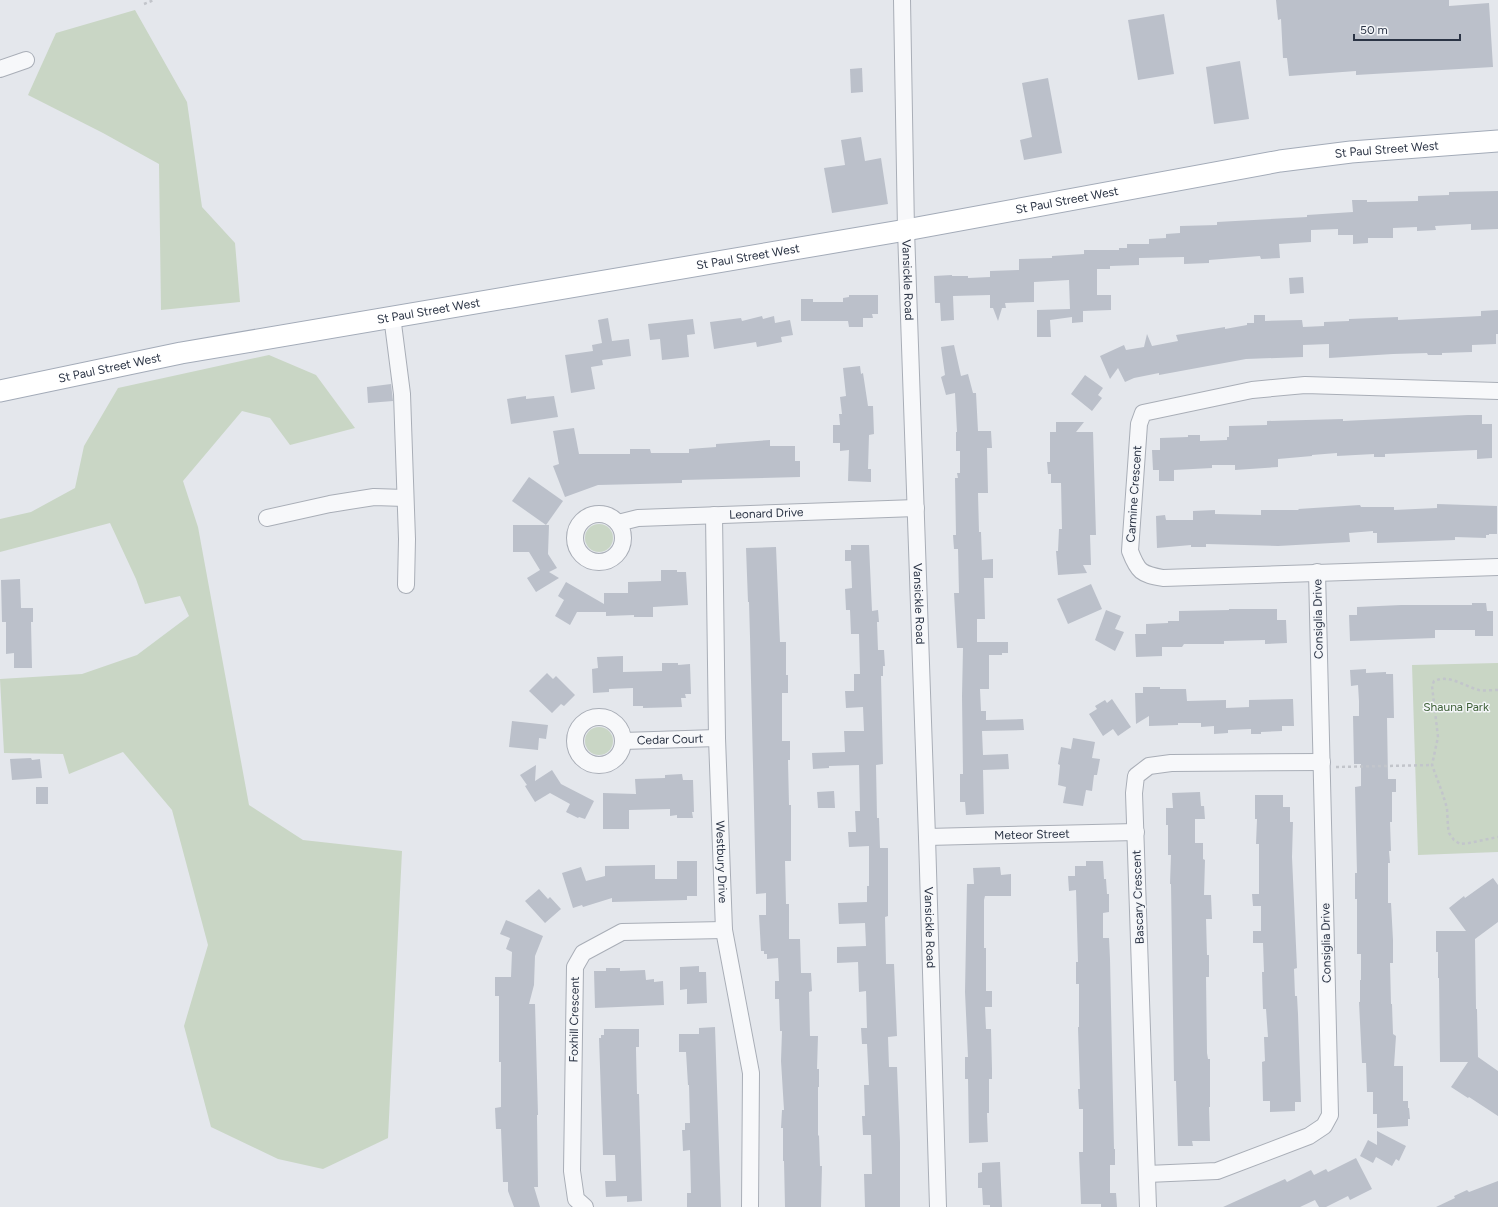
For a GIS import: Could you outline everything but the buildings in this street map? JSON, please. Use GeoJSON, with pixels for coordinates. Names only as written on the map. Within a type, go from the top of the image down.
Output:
{"type":"FeatureCollection","features":[{"type":"Feature","properties":{"kind":"main road","name":"St Paul Street West"},"geometry":{"type":"LineString","coordinates":[[0,391],[181,353],[906,230],[1280,161],[1351,152],[1498,141]]}},
{"type":"Feature","properties":{"kind":"street","name":"Vansickle Road"},"geometry":{"type":"LineString","coordinates":[[902,0],[906,230],[938,1207]]}},
{"type":"Feature","properties":{"kind":"street"},"geometry":{"type":"LineString","coordinates":[[0,69],[26,60]]}},
{"type":"Feature","properties":{"kind":"street"},"geometry":{"type":"LineString","coordinates":[[392,316],[402,394],[407,540],[406,585]]}},
{"type":"Feature","properties":{"kind":"street","name":"Carmine Crescent"},"geometry":{"type":"LineString","coordinates":[[1498,391],[1305,385],[1252,390],[1143,413],[1139,424],[1130,551],[1136,566],[1148,575],[1163,578],[1498,567]]}},
{"type":"Feature","properties":{"kind":"street"},"geometry":{"type":"LineString","coordinates":[[267,518],[330,504],[374,497],[405,498]]}},
{"type":"Feature","properties":{"kind":"street","name":"Leonard Drive"},"geometry":{"type":"LineString","coordinates":[[618,523],[638,518],[916,508]]}},
{"type":"Feature","properties":{"kind":"street","name":"Westbury Drive"},"geometry":{"type":"LineString","coordinates":[[714,515],[717,738],[724,930],[751,1073],[750,1207]]}},
{"type":"Feature","properties":{"kind":"street","name":"Consiglia Drive"},"geometry":{"type":"LineString","coordinates":[[1147,1174],[1217,1171],[1309,1136],[1324,1126],[1330,1115],[1317,572]]}},
{"type":"Feature","properties":{"kind":"street","name":"Cedar Court"},"geometry":{"type":"LineString","coordinates":[[623,741],[717,738]]}},
{"type":"Feature","properties":{"kind":"street","name":"Bascary Crescent"},"geometry":{"type":"LineString","coordinates":[[1148,1207],[1134,793],[1136,776],[1149,766],[1171,763],[1322,765]]}},
{"type":"Feature","properties":{"kind":"street","name":"Meteor Street"},"geometry":{"type":"LineString","coordinates":[[927,837],[1136,832]]}},
{"type":"Feature","properties":{"kind":"street","name":"Foxhill Crescent"},"geometry":{"type":"LineString","coordinates":[[585,1207],[576,1199],[572,1171],[574,967],[583,953],[622,932],[724,930]]}},
{"type":"Feature","properties":{"kind":"path"},"geometry":{"type":"LineString","coordinates":[[144,4],[154,0]]}},
{"type":"Feature","properties":{"kind":"path"},"geometry":{"type":"LineString","coordinates":[[1498,690],[1479,690],[1453,680],[1440,679],[1434,681],[1432,686],[1438,737],[1432,765],[1442,792],[1446,808],[1449,833],[1454,840],[1460,844],[1498,837]]}},
{"type":"Feature","properties":{"kind":"path"},"geometry":{"type":"LineString","coordinates":[[1322,765],[1432,765]]}},
{"type":"Feature","properties":{"kind":"green space"},"geometry":{"type":"Polygon","coordinates":[[[135,10],[187,102],[202,207],[235,243],[240,302],[161,310],[159,164],[103,133],[28,95],[56,33],[135,10]]]}},
{"type":"Feature","properties":{"kind":"green space"},"geometry":{"type":"Polygon","coordinates":[[[269,355],[316,375],[355,428],[290,445],[270,418],[242,411],[183,481],[198,527],[249,805],[303,840],[402,851],[388,1138],[323,1169],[278,1159],[211,1127],[184,1026],[208,945],[172,810],[123,752],[69,774],[63,754],[4,753],[0,679],[82,674],[137,655],[189,616],[180,596],[145,604],[136,579],[110,523],[0,552],[0,519],[31,512],[75,488],[84,446],[118,388],[269,355]]]}},
{"type":"Feature","properties":{"kind":"green space"},"geometry":{"type":"Polygon","coordinates":[[[599,524],[609,528],[613,538],[609,548],[599,552],[589,548],[585,538],[589,528],[599,524]]]}},
{"type":"Feature","properties":{"kind":"green space","name":"Shauna Park"},"geometry":{"type":"Polygon","coordinates":[[[1498,663],[1498,852],[1418,855],[1412,665],[1498,663]]]}},
{"type":"Feature","properties":{"kind":"green space"},"geometry":{"type":"Polygon","coordinates":[[[599,727],[605,728],[609,731],[612,735],[612,747],[609,751],[605,754],[599,755],[593,754],[589,751],[586,747],[585,741],[586,735],[589,731],[593,728],[599,727]]]}}]}
